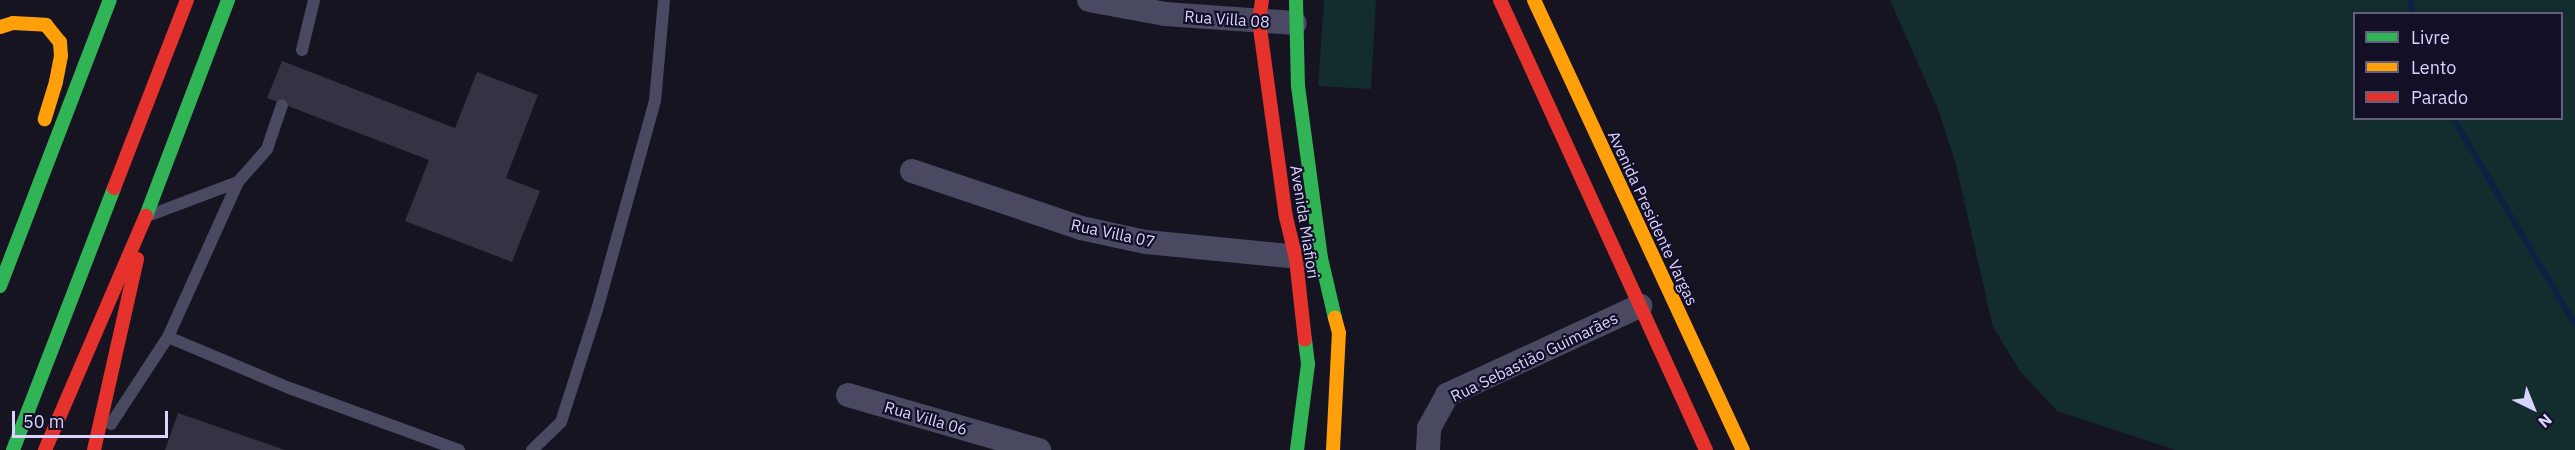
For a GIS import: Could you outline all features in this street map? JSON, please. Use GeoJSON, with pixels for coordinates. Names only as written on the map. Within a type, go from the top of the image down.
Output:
{"type":"FeatureCollection","features":[{"type":"Feature","properties":{"kind":"main road"},"geometry":{"type":"LineString","coordinates":[[0,286],[110,0]]}},
{"type":"Feature","properties":{"kind":"main road"},"geometry":{"type":"LineString","coordinates":[[13,450],[187,0]]}},
{"type":"Feature","properties":{"kind":"main road"},"geometry":{"type":"LineString","coordinates":[[45,450],[146,216],[228,0]]}},
{"type":"Feature","properties":{"kind":"main road"},"geometry":{"type":"LineString","coordinates":[[1500,0],[1706,450]]}},
{"type":"Feature","properties":{"kind":"main road","name":"Avenida Presidente Vargas"},"geometry":{"type":"LineString","coordinates":[[1533,0],[1743,450]]}},
{"type":"Feature","properties":{"kind":"main road","name":"Avenida Miafiori"},"geometry":{"type":"LineString","coordinates":[[1260,11],[1286,217],[1296,259],[1308,364],[1298,450]]}},
{"type":"Feature","properties":{"kind":"main road","name":"Avenida Miafiori"},"geometry":{"type":"LineString","coordinates":[[1296,11],[1298,86],[1321,258],[1339,333],[1333,450]]}},
{"type":"Feature","properties":{"kind":"main road"},"geometry":{"type":"LineString","coordinates":[[0,27],[13,23],[46,25],[60,42],[61,56],[56,82],[41,133]]}},
{"type":"Feature","properties":{"kind":"main road"},"geometry":{"type":"LineString","coordinates":[[94,450],[146,216]]}},
{"type":"Feature","properties":{"kind":"street","name":"Rua Villa 08"},"geometry":{"type":"LineString","coordinates":[[1089,0],[1165,14],[1296,11]]}},
{"type":"Feature","properties":{"kind":"street","name":"Rua Villa 07"},"geometry":{"type":"LineString","coordinates":[[912,171],[1081,228],[1146,242],[1296,259],[1321,258]]}},
{"type":"Feature","properties":{"kind":"street","name":"Rua Sebastião Guimarães"},"geometry":{"type":"LineString","coordinates":[[1428,450],[1429,428],[1447,395],[1640,306]]}},
{"type":"Feature","properties":{"kind":"street","name":"Rua Villa 06"},"geometry":{"type":"LineString","coordinates":[[848,395],[1039,450]]}},
{"type":"Feature","properties":{"kind":"lane"},"geometry":{"type":"LineString","coordinates":[[302,50],[314,0]]}},
{"type":"Feature","properties":{"kind":"lane"},"geometry":{"type":"LineString","coordinates":[[532,450],[561,422],[597,310],[655,101],[664,0]]}},
{"type":"Feature","properties":{"kind":"lane"},"geometry":{"type":"LineString","coordinates":[[94,450],[168,337],[238,182],[267,149],[282,105]]}},
{"type":"Feature","properties":{"kind":"lane"},"geometry":{"type":"LineString","coordinates":[[146,216],[238,182]]}},
{"type":"Feature","properties":{"kind":"lane"},"geometry":{"type":"LineString","coordinates":[[168,337],[292,389],[459,450]]}},
{"type":"Feature","properties":{"kind":"green space"},"geometry":{"type":"Polygon","coordinates":[[[1324,0],[1376,0],[1371,89],[1318,86],[1324,0]]]}},
{"type":"Feature","properties":{"kind":"green space"},"geometry":{"type":"Polygon","coordinates":[[[1890,0],[2575,0],[2575,450],[2176,450],[2057,411],[2020,371],[1993,327],[1955,161],[1938,109],[1890,0]]]}},
{"type":"Feature","properties":{"kind":"building"},"geometry":{"type":"Polygon","coordinates":[[[282,61],[455,128],[477,72],[538,95],[506,178],[540,191],[512,262],[405,221],[429,160],[267,98],[282,61]]]}},
{"type":"Feature","properties":{"kind":"building"},"geometry":{"type":"Polygon","coordinates":[[[178,413],[285,450],[165,450],[178,413]]]}},
{"type":"Feature","properties":{"kind":"waterway"},"geometry":{"type":"LineString","coordinates":[[2411,0],[2412,12]]}},
{"type":"Feature","properties":{"kind":"waterway"},"geometry":{"type":"LineString","coordinates":[[2454,120],[2575,324]]}},
{"type":"Feature","properties":{"kind":"traffic: fast"},"geometry":{"type":"LineString","coordinates":[[0,286],[110,0]]}},
{"type":"Feature","properties":{"kind":"traffic: fast"},"geometry":{"type":"LineString","coordinates":[[146,216],[228,0]]}},
{"type":"Feature","properties":{"kind":"traffic: fast"},"geometry":{"type":"LineString","coordinates":[[1296,0],[1298,86],[1321,258],[1335,318]]}},
{"type":"Feature","properties":{"kind":"traffic: fast"},"geometry":{"type":"LineString","coordinates":[[13,450],[114,188]]}},
{"type":"Feature","properties":{"kind":"traffic: fast"},"geometry":{"type":"LineString","coordinates":[[1297,450],[1308,364],[1305,340]]}},
{"type":"Feature","properties":{"kind":"traffic: slow"},"geometry":{"type":"LineString","coordinates":[[1534,0],[1743,450]]}},
{"type":"Feature","properties":{"kind":"traffic: slow"},"geometry":{"type":"LineString","coordinates":[[0,27],[13,23],[46,25],[60,42],[61,56],[56,82],[45,119]]}},
{"type":"Feature","properties":{"kind":"traffic: slow"},"geometry":{"type":"LineString","coordinates":[[1333,450],[1339,333],[1335,318]]}},
{"type":"Feature","properties":{"kind":"traffic: jam"},"geometry":{"type":"LineString","coordinates":[[114,188],[187,0]]}},
{"type":"Feature","properties":{"kind":"traffic: jam"},"geometry":{"type":"LineString","coordinates":[[1262,0],[1259,21],[1286,217],[1296,259],[1305,340]]}},
{"type":"Feature","properties":{"kind":"traffic: jam"},"geometry":{"type":"LineString","coordinates":[[1500,0],[1706,450]]}},
{"type":"Feature","properties":{"kind":"traffic: jam"},"geometry":{"type":"LineString","coordinates":[[45,450],[146,216]]}},
{"type":"Feature","properties":{"kind":"traffic: jam"},"geometry":{"type":"LineString","coordinates":[[94,450],[137,259]]}}]}
